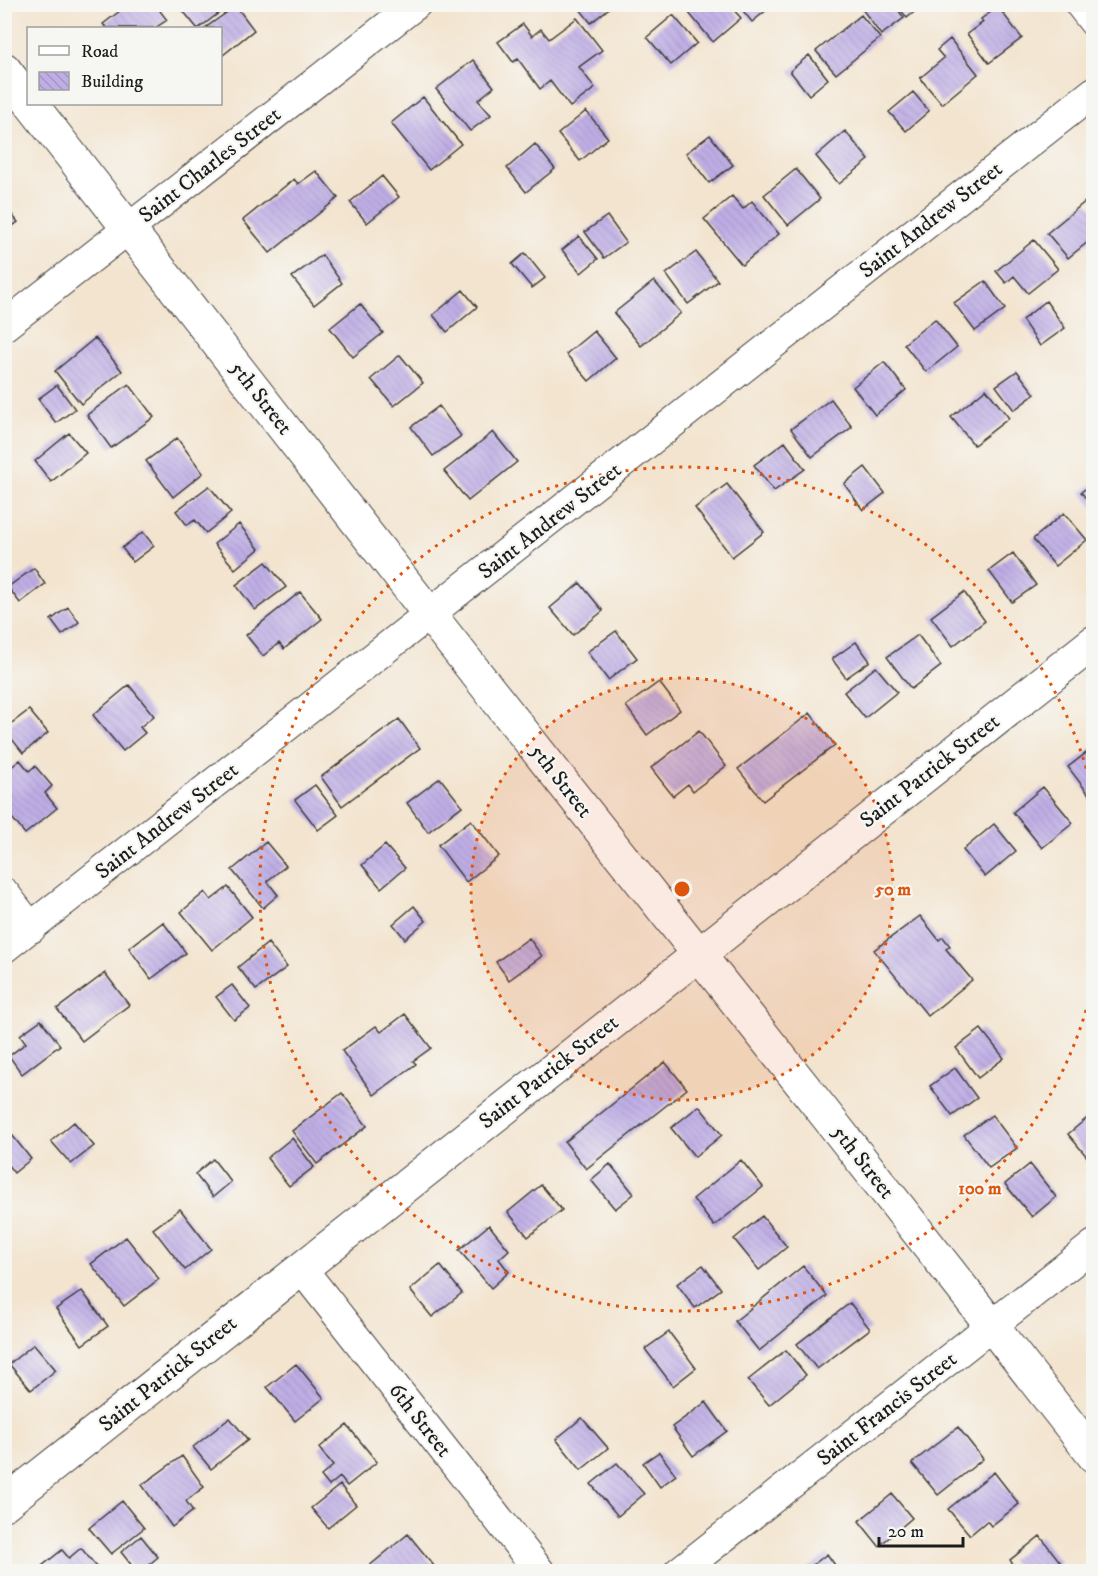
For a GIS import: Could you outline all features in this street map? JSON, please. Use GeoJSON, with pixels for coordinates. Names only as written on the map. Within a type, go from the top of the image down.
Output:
{"type":"FeatureCollection","features":[{"type":"Feature","properties":{"kind":"main road"},"geometry":{"type":"LineString","coordinates":[[4,69],[27,99]]}},
{"type":"Feature","properties":{"kind":"main road","name":"5th Street"},"geometry":{"type":"LineString","coordinates":[[33,105],[430,615],[1094,1456]]}},
{"type":"Feature","properties":{"kind":"main road","name":"Saint Patrick Street"},"geometry":{"type":"LineString","coordinates":[[4,1504],[1094,642]]}},
{"type":"Feature","properties":{"kind":"street","name":"Saint Charles Street"},"geometry":{"type":"LineString","coordinates":[[4,326],[416,4]]}},
{"type":"Feature","properties":{"kind":"street"},"geometry":{"type":"LineString","coordinates":[[1080,4],[1094,22]]}},
{"type":"Feature","properties":{"kind":"street","name":"Saint Andrew Street"},"geometry":{"type":"LineString","coordinates":[[4,948],[1094,92]]}},
{"type":"Feature","properties":{"kind":"street"},"geometry":{"type":"LineString","coordinates":[[4,893],[31,928]]}},
{"type":"Feature","properties":{"kind":"street","name":"Saint Francis Street"},"geometry":{"type":"LineString","coordinates":[[679,1572],[1094,1245]]}},
{"type":"Feature","properties":{"kind":"street","name":"6th Street"},"geometry":{"type":"LineString","coordinates":[[300,1268],[540,1572]]}},
{"type":"Feature","properties":{"kind":"building"},"geometry":{"type":"Polygon","coordinates":[[[129,4],[169,4],[160,11],[167,20],[156,27],[106,27],[103,24],[129,4]]]}},
{"type":"Feature","properties":{"kind":"building"},"geometry":{"type":"Polygon","coordinates":[[[183,4],[231,4],[200,27],[196,27],[180,7],[183,4]]]}},
{"type":"Feature","properties":{"kind":"building"},"geometry":{"type":"Polygon","coordinates":[[[576,4],[614,4],[591,23],[576,4]]]}},
{"type":"Feature","properties":{"kind":"building"},"geometry":{"type":"Polygon","coordinates":[[[743,4],[774,4],[752,22],[740,7],[743,4]]]}},
{"type":"Feature","properties":{"kind":"building"},"geometry":{"type":"Polygon","coordinates":[[[868,4],[894,4],[904,18],[881,35],[862,9],[868,4]]]}},
{"type":"Feature","properties":{"kind":"building"},"geometry":{"type":"Polygon","coordinates":[[[896,4],[924,4],[907,18],[896,4]]]}},
{"type":"Feature","properties":{"kind":"building"},"geometry":{"type":"Polygon","coordinates":[[[688,5],[729,5],[741,18],[713,42],[684,7],[688,5]]]}},
{"type":"Feature","properties":{"kind":"building"},"geometry":{"type":"Polygon","coordinates":[[[236,6],[254,30],[223,55],[222,27],[206,27],[236,6]]]}},
{"type":"Feature","properties":{"kind":"building"},"geometry":{"type":"Polygon","coordinates":[[[998,7],[1022,38],[989,63],[967,34],[983,22],[981,19],[998,7]]]}},
{"type":"Feature","properties":{"kind":"building"},"geometry":{"type":"Polygon","coordinates":[[[673,15],[697,43],[671,65],[647,37],[673,15]]]}},
{"type":"Feature","properties":{"kind":"building"},"geometry":{"type":"Polygon","coordinates":[[[861,15],[880,38],[836,74],[816,51],[861,15]]]}},
{"type":"Feature","properties":{"kind":"building"},"geometry":{"type":"Polygon","coordinates":[[[577,18],[602,50],[579,67],[595,88],[570,107],[550,81],[540,89],[518,59],[513,62],[498,42],[523,24],[532,36],[541,29],[549,39],[577,18]]]}},
{"type":"Feature","properties":{"kind":"building"},"geometry":{"type":"Polygon","coordinates":[[[950,39],[978,74],[942,104],[920,78],[944,58],[937,50],[950,39]]]}},
{"type":"Feature","properties":{"kind":"building"},"geometry":{"type":"Polygon","coordinates":[[[809,55],[828,79],[809,95],[790,71],[809,55]]]}},
{"type":"Feature","properties":{"kind":"building"},"geometry":{"type":"Polygon","coordinates":[[[473,60],[494,87],[478,100],[491,115],[470,131],[436,89],[473,60]]]}},
{"type":"Feature","properties":{"kind":"building"},"geometry":{"type":"Polygon","coordinates":[[[913,92],[929,111],[906,131],[889,112],[913,92]]]}},
{"type":"Feature","properties":{"kind":"building"},"geometry":{"type":"Polygon","coordinates":[[[423,97],[461,144],[429,170],[391,123],[423,97]]]}},
{"type":"Feature","properties":{"kind":"building"},"geometry":{"type":"Polygon","coordinates":[[[586,111],[608,138],[580,161],[558,134],[586,111]]]}},
{"type":"Feature","properties":{"kind":"building"},"geometry":{"type":"Polygon","coordinates":[[[845,131],[869,160],[839,184],[816,156],[845,131]]]}},
{"type":"Feature","properties":{"kind":"building"},"geometry":{"type":"Polygon","coordinates":[[[710,135],[733,165],[709,183],[686,153],[710,135]]]}},
{"type":"Feature","properties":{"kind":"building"},"geometry":{"type":"Polygon","coordinates":[[[535,144],[555,169],[526,192],[507,168],[535,144]]]}},
{"type":"Feature","properties":{"kind":"building"},"geometry":{"type":"Polygon","coordinates":[[[796,169],[820,199],[788,225],[764,195],[796,169]]]}},
{"type":"Feature","properties":{"kind":"building"},"geometry":{"type":"Polygon","coordinates":[[[316,171],[338,198],[270,253],[243,220],[294,179],[298,184],[316,171]]]}},
{"type":"Feature","properties":{"kind":"building"},"geometry":{"type":"Polygon","coordinates":[[[382,176],[399,197],[367,223],[350,202],[382,176]]]}},
{"type":"Feature","properties":{"kind":"building"},"geometry":{"type":"Polygon","coordinates":[[[732,196],[743,209],[752,201],[779,234],[742,265],[704,219],[732,196]]]}},
{"type":"Feature","properties":{"kind":"building"},"geometry":{"type":"Polygon","coordinates":[[[1086,201],[1094,210],[1094,237],[1068,258],[1047,233],[1086,201]]]}},
{"type":"Feature","properties":{"kind":"building"},"geometry":{"type":"Polygon","coordinates":[[[4,205],[18,222],[4,232],[4,205]]]}},
{"type":"Feature","properties":{"kind":"building"},"geometry":{"type":"Polygon","coordinates":[[[607,216],[626,242],[604,258],[585,232],[607,216]]]}},
{"type":"Feature","properties":{"kind":"building"},"geometry":{"type":"Polygon","coordinates":[[[579,236],[598,259],[581,273],[562,250],[579,236]]]}},
{"type":"Feature","properties":{"kind":"building"},"geometry":{"type":"Polygon","coordinates":[[[1034,240],[1058,269],[1028,293],[1014,276],[1006,283],[996,271],[1034,240]]]}},
{"type":"Feature","properties":{"kind":"building"},"geometry":{"type":"Polygon","coordinates":[[[696,252],[718,281],[688,304],[666,274],[696,252]]]}},
{"type":"Feature","properties":{"kind":"building"},"geometry":{"type":"Polygon","coordinates":[[[525,253],[545,278],[532,288],[512,264],[525,253]]]}},
{"type":"Feature","properties":{"kind":"building"},"geometry":{"type":"Polygon","coordinates":[[[322,255],[342,283],[314,305],[292,277],[322,255]]]}},
{"type":"Feature","properties":{"kind":"building"},"geometry":{"type":"Polygon","coordinates":[[[654,281],[681,313],[641,346],[614,313],[654,281]]]}},
{"type":"Feature","properties":{"kind":"building"},"geometry":{"type":"Polygon","coordinates":[[[985,281],[1005,309],[975,331],[954,303],[985,281]]]}},
{"type":"Feature","properties":{"kind":"building"},"geometry":{"type":"Polygon","coordinates":[[[463,290],[477,307],[447,332],[433,315],[463,290]]]}},
{"type":"Feature","properties":{"kind":"building"},"geometry":{"type":"Polygon","coordinates":[[[1046,301],[1065,328],[1040,346],[1022,320],[1046,301]]]}},
{"type":"Feature","properties":{"kind":"building"},"geometry":{"type":"Polygon","coordinates":[[[360,304],[383,333],[353,357],[330,328],[360,304]]]}},
{"type":"Feature","properties":{"kind":"building"},"geometry":{"type":"Polygon","coordinates":[[[935,319],[957,347],[926,372],[904,344],[935,319]]]}},
{"type":"Feature","properties":{"kind":"building"},"geometry":{"type":"Polygon","coordinates":[[[594,331],[616,358],[589,381],[566,354],[594,331]]]}},
{"type":"Feature","properties":{"kind":"building"},"geometry":{"type":"Polygon","coordinates":[[[95,338],[122,371],[81,404],[55,371],[95,338]]]}},
{"type":"Feature","properties":{"kind":"building"},"geometry":{"type":"Polygon","coordinates":[[[400,355],[423,383],[394,406],[371,379],[400,355]]]}},
{"type":"Feature","properties":{"kind":"building"},"geometry":{"type":"Polygon","coordinates":[[[884,362],[906,390],[875,415],[853,387],[884,362]]]}},
{"type":"Feature","properties":{"kind":"building"},"geometry":{"type":"Polygon","coordinates":[[[1017,371],[1035,394],[1014,410],[996,386],[1017,371]]]}},
{"type":"Feature","properties":{"kind":"building"},"geometry":{"type":"Polygon","coordinates":[[[129,384],[154,417],[111,448],[87,415],[129,384]]]}},
{"type":"Feature","properties":{"kind":"building"},"geometry":{"type":"Polygon","coordinates":[[[57,385],[75,409],[56,423],[38,399],[57,385]]]}},
{"type":"Feature","properties":{"kind":"building"},"geometry":{"type":"Polygon","coordinates":[[[986,389],[1009,418],[974,445],[951,417],[986,389]]]}},
{"type":"Feature","properties":{"kind":"building"},"geometry":{"type":"Polygon","coordinates":[[[831,399],[852,427],[812,457],[791,429],[831,399]]]}},
{"type":"Feature","properties":{"kind":"building"},"geometry":{"type":"Polygon","coordinates":[[[439,406],[461,436],[433,456],[411,427],[439,406]]]}},
{"type":"Feature","properties":{"kind":"building"},"geometry":{"type":"Polygon","coordinates":[[[493,432],[517,462],[468,501],[444,471],[493,432]]]}},
{"type":"Feature","properties":{"kind":"building"},"geometry":{"type":"Polygon","coordinates":[[[69,433],[86,453],[51,482],[35,461],[69,433]]]}},
{"type":"Feature","properties":{"kind":"building"},"geometry":{"type":"Polygon","coordinates":[[[177,438],[203,473],[173,497],[146,461],[177,438]]]}},
{"type":"Feature","properties":{"kind":"building"},"geometry":{"type":"Polygon","coordinates":[[[785,442],[805,469],[774,491],[754,465],[785,442]]]}},
{"type":"Feature","properties":{"kind":"building"},"geometry":{"type":"Polygon","coordinates":[[[865,467],[885,493],[863,510],[844,484],[865,467]]]}},
{"type":"Feature","properties":{"kind":"building"},"geometry":{"type":"Polygon","coordinates":[[[1094,483],[1094,508],[1081,492],[1094,483]]]}},
{"type":"Feature","properties":{"kind":"building"},"geometry":{"type":"Polygon","coordinates":[[[727,484],[764,532],[732,557],[695,508],[727,484]]]}},
{"type":"Feature","properties":{"kind":"building"},"geometry":{"type":"Polygon","coordinates":[[[209,486],[231,513],[206,533],[195,520],[187,525],[176,511],[209,486]]]}},
{"type":"Feature","properties":{"kind":"building"},"geometry":{"type":"Polygon","coordinates":[[[1064,513],[1087,540],[1055,566],[1033,539],[1064,513]]]}},
{"type":"Feature","properties":{"kind":"building"},"geometry":{"type":"Polygon","coordinates":[[[239,524],[259,549],[235,569],[214,544],[239,524]]]}},
{"type":"Feature","properties":{"kind":"building"},"geometry":{"type":"Polygon","coordinates":[[[143,532],[154,546],[133,562],[122,548],[143,532]]]}},
{"type":"Feature","properties":{"kind":"building"},"geometry":{"type":"Polygon","coordinates":[[[1013,553],[1036,585],[1012,602],[989,571],[1013,553]]]}},
{"type":"Feature","properties":{"kind":"building"},"geometry":{"type":"Polygon","coordinates":[[[266,562],[286,587],[255,610],[236,585],[266,562]]]}},
{"type":"Feature","properties":{"kind":"building"},"geometry":{"type":"Polygon","coordinates":[[[34,568],[45,584],[20,603],[8,587],[34,568]]]}},
{"type":"Feature","properties":{"kind":"building"},"geometry":{"type":"Polygon","coordinates":[[[580,583],[603,611],[573,635],[550,608],[580,583]]]}},
{"type":"Feature","properties":{"kind":"building"},"geometry":{"type":"Polygon","coordinates":[[[300,592],[322,619],[284,649],[279,643],[263,656],[246,635],[300,592]]]}},
{"type":"Feature","properties":{"kind":"building"},"geometry":{"type":"Polygon","coordinates":[[[964,592],[985,621],[953,646],[931,617],[964,592]]]}},
{"type":"Feature","properties":{"kind":"building"},"geometry":{"type":"Polygon","coordinates":[[[68,607],[79,622],[62,635],[51,620],[68,607]]]}},
{"type":"Feature","properties":{"kind":"building"},"geometry":{"type":"Polygon","coordinates":[[[616,631],[637,658],[608,680],[587,652],[616,631]]]}},
{"type":"Feature","properties":{"kind":"building"},"geometry":{"type":"Polygon","coordinates":[[[918,635],[941,666],[911,689],[887,657],[918,635]]]}},
{"type":"Feature","properties":{"kind":"building"},"geometry":{"type":"Polygon","coordinates":[[[856,642],[870,661],[846,678],[832,659],[856,642]]]}},
{"type":"Feature","properties":{"kind":"building"},"geometry":{"type":"Polygon","coordinates":[[[876,667],[897,692],[865,718],[844,692],[876,667]]]}},
{"type":"Feature","properties":{"kind":"building"},"geometry":{"type":"Polygon","coordinates":[[[659,682],[680,710],[647,735],[626,706],[659,682]]]}},
{"type":"Feature","properties":{"kind":"building"},"geometry":{"type":"Polygon","coordinates":[[[129,685],[154,716],[140,727],[145,733],[123,751],[93,715],[129,685]]]}},
{"type":"Feature","properties":{"kind":"building"},"geometry":{"type":"Polygon","coordinates":[[[29,710],[48,733],[23,753],[4,729],[29,710]]]}},
{"type":"Feature","properties":{"kind":"building"},"geometry":{"type":"Polygon","coordinates":[[[810,713],[835,745],[763,801],[738,769],[810,713]]]}},
{"type":"Feature","properties":{"kind":"building"},"geometry":{"type":"Polygon","coordinates":[[[399,719],[420,748],[342,806],[321,777],[399,719]]]}},
{"type":"Feature","properties":{"kind":"building"},"geometry":{"type":"Polygon","coordinates":[[[699,731],[726,766],[693,791],[688,784],[673,796],[651,768],[699,731]]]}},
{"type":"Feature","properties":{"kind":"building"},"geometry":{"type":"Polygon","coordinates":[[[1094,747],[1094,801],[1068,767],[1094,747]]]}},
{"type":"Feature","properties":{"kind":"building"},"geometry":{"type":"Polygon","coordinates":[[[20,760],[29,771],[35,766],[52,786],[45,793],[57,808],[25,834],[4,808],[4,773],[20,760]]]}},
{"type":"Feature","properties":{"kind":"building"},"geometry":{"type":"Polygon","coordinates":[[[440,778],[462,806],[428,832],[407,803],[440,778]]]}},
{"type":"Feature","properties":{"kind":"building"},"geometry":{"type":"Polygon","coordinates":[[[315,785],[338,815],[318,830],[295,800],[315,785]]]}},
{"type":"Feature","properties":{"kind":"building"},"geometry":{"type":"Polygon","coordinates":[[[1043,787],[1073,823],[1042,848],[1013,812],[1043,787]]]}},
{"type":"Feature","properties":{"kind":"building"},"geometry":{"type":"Polygon","coordinates":[[[471,820],[499,856],[466,882],[438,845],[471,820]]]}},
{"type":"Feature","properties":{"kind":"building"},"geometry":{"type":"Polygon","coordinates":[[[994,824],[1016,851],[985,877],[963,850],[994,824]]]}},
{"type":"Feature","properties":{"kind":"building"},"geometry":{"type":"Polygon","coordinates":[[[266,842],[286,866],[267,881],[278,895],[263,908],[232,870],[266,842]]]}},
{"type":"Feature","properties":{"kind":"building"},"geometry":{"type":"Polygon","coordinates":[[[385,845],[405,868],[381,888],[362,865],[385,845]]]}},
{"type":"Feature","properties":{"kind":"building"},"geometry":{"type":"Polygon","coordinates":[[[228,887],[252,917],[212,950],[181,912],[205,892],[211,900],[228,887]]]}},
{"type":"Feature","properties":{"kind":"building"},"geometry":{"type":"Polygon","coordinates":[[[414,906],[426,921],[405,939],[393,924],[414,906]]]}},
{"type":"Feature","properties":{"kind":"building"},"geometry":{"type":"Polygon","coordinates":[[[920,916],[939,940],[943,937],[950,946],[946,949],[972,980],[928,1016],[874,950],[920,916]]]}},
{"type":"Feature","properties":{"kind":"building"},"geometry":{"type":"Polygon","coordinates":[[[163,922],[186,953],[151,979],[129,948],[163,922]]]}},
{"type":"Feature","properties":{"kind":"building"},"geometry":{"type":"Polygon","coordinates":[[[529,938],[542,956],[509,980],[496,962],[529,938]]]}},
{"type":"Feature","properties":{"kind":"building"},"geometry":{"type":"Polygon","coordinates":[[[268,943],[287,967],[256,990],[238,967],[268,943]]]}},
{"type":"Feature","properties":{"kind":"building"},"geometry":{"type":"Polygon","coordinates":[[[105,973],[129,1005],[82,1041],[57,1009],[105,973]]]}},
{"type":"Feature","properties":{"kind":"building"},"geometry":{"type":"Polygon","coordinates":[[[232,985],[250,1008],[234,1020],[216,997],[232,985]]]}},
{"type":"Feature","properties":{"kind":"building"},"geometry":{"type":"Polygon","coordinates":[[[405,1014],[431,1048],[413,1061],[416,1064],[374,1095],[342,1051],[376,1026],[381,1032],[405,1014]]]}},
{"type":"Feature","properties":{"kind":"building"},"geometry":{"type":"Polygon","coordinates":[[[41,1020],[60,1045],[22,1074],[9,1056],[26,1043],[20,1035],[41,1020]]]}},
{"type":"Feature","properties":{"kind":"building"},"geometry":{"type":"Polygon","coordinates":[[[981,1029],[1004,1058],[978,1078],[956,1048],[981,1029]]]}},
{"type":"Feature","properties":{"kind":"building"},"geometry":{"type":"Polygon","coordinates":[[[665,1062],[687,1089],[586,1169],[565,1142],[665,1062]]]}},
{"type":"Feature","properties":{"kind":"building"},"geometry":{"type":"Polygon","coordinates":[[[955,1068],[977,1098],[952,1116],[930,1086],[955,1068]]]}},
{"type":"Feature","properties":{"kind":"building"},"geometry":{"type":"Polygon","coordinates":[[[342,1093],[367,1126],[317,1164],[292,1131],[342,1093]]]}},
{"type":"Feature","properties":{"kind":"building"},"geometry":{"type":"Polygon","coordinates":[[[699,1106],[722,1135],[695,1157],[671,1128],[699,1106]]]}},
{"type":"Feature","properties":{"kind":"building"},"geometry":{"type":"Polygon","coordinates":[[[1092,1114],[1094,1116],[1094,1153],[1088,1158],[1068,1134],[1092,1114]]]}},
{"type":"Feature","properties":{"kind":"building"},"geometry":{"type":"Polygon","coordinates":[[[992,1115],[1017,1148],[989,1168],[964,1135],[992,1115]]]}},
{"type":"Feature","properties":{"kind":"building"},"geometry":{"type":"Polygon","coordinates":[[[74,1122],[94,1146],[71,1164],[51,1141],[74,1122]]]}},
{"type":"Feature","properties":{"kind":"building"},"geometry":{"type":"Polygon","coordinates":[[[12,1135],[31,1159],[14,1173],[4,1160],[4,1140],[12,1135]]]}},
{"type":"Feature","properties":{"kind":"building"},"geometry":{"type":"Polygon","coordinates":[[[292,1138],[314,1167],[289,1186],[267,1158],[292,1138]]]}},
{"type":"Feature","properties":{"kind":"building"},"geometry":{"type":"Polygon","coordinates":[[[213,1159],[231,1182],[213,1197],[195,1174],[213,1159]]]}},
{"type":"Feature","properties":{"kind":"building"},"geometry":{"type":"Polygon","coordinates":[[[741,1160],[763,1187],[714,1226],[693,1199],[741,1160]]]}},
{"type":"Feature","properties":{"kind":"building"},"geometry":{"type":"Polygon","coordinates":[[[610,1164],[634,1194],[615,1209],[591,1180],[610,1164]]]}},
{"type":"Feature","properties":{"kind":"building"},"geometry":{"type":"Polygon","coordinates":[[[1030,1164],[1056,1197],[1032,1217],[1005,1184],[1030,1164]]]}},
{"type":"Feature","properties":{"kind":"building"},"geometry":{"type":"Polygon","coordinates":[[[541,1185],[562,1210],[528,1237],[508,1212],[541,1185]]]}},
{"type":"Feature","properties":{"kind":"building"},"geometry":{"type":"Polygon","coordinates":[[[180,1209],[211,1249],[185,1270],[153,1229],[180,1209]]]}},
{"type":"Feature","properties":{"kind":"building"},"geometry":{"type":"Polygon","coordinates":[[[762,1216],[787,1247],[759,1270],[734,1239],[762,1216]]]}},
{"type":"Feature","properties":{"kind":"building"},"geometry":{"type":"Polygon","coordinates":[[[489,1225],[509,1250],[499,1259],[509,1272],[491,1288],[459,1250],[489,1225]]]}},
{"type":"Feature","properties":{"kind":"building"},"geometry":{"type":"Polygon","coordinates":[[[126,1237],[159,1279],[124,1306],[91,1264],[126,1237]]]}},
{"type":"Feature","properties":{"kind":"building"},"geometry":{"type":"Polygon","coordinates":[[[440,1265],[462,1293],[432,1317],[410,1290],[440,1265]]]}},
{"type":"Feature","properties":{"kind":"building"},"geometry":{"type":"Polygon","coordinates":[[[703,1265],[721,1289],[695,1308],[677,1284],[703,1265]]]}},
{"type":"Feature","properties":{"kind":"building"},"geometry":{"type":"Polygon","coordinates":[[[803,1266],[827,1296],[759,1351],[735,1321],[803,1266]]]}},
{"type":"Feature","properties":{"kind":"building"},"geometry":{"type":"Polygon","coordinates":[[[82,1291],[108,1326],[82,1345],[56,1309],[82,1291]]]}},
{"type":"Feature","properties":{"kind":"building"},"geometry":{"type":"Polygon","coordinates":[[[850,1303],[870,1329],[817,1369],[797,1344],[850,1303]]]}},
{"type":"Feature","properties":{"kind":"building"},"geometry":{"type":"Polygon","coordinates":[[[669,1332],[696,1368],[673,1386],[645,1349],[669,1332]]]}},
{"type":"Feature","properties":{"kind":"building"},"geometry":{"type":"Polygon","coordinates":[[[34,1344],[56,1370],[31,1390],[9,1364],[34,1344]]]}},
{"type":"Feature","properties":{"kind":"building"},"geometry":{"type":"Polygon","coordinates":[[[786,1350],[806,1375],[769,1405],[748,1380],[786,1350]]]}},
{"type":"Feature","properties":{"kind":"building"},"geometry":{"type":"Polygon","coordinates":[[[296,1364],[324,1398],[295,1421],[267,1387],[296,1364]]]}},
{"type":"Feature","properties":{"kind":"building"},"geometry":{"type":"Polygon","coordinates":[[[706,1402],[727,1431],[693,1456],[672,1427],[706,1402]]]}},
{"type":"Feature","properties":{"kind":"building"},"geometry":{"type":"Polygon","coordinates":[[[230,1418],[248,1440],[211,1469],[193,1447],[230,1418]]]}},
{"type":"Feature","properties":{"kind":"building"},"geometry":{"type":"Polygon","coordinates":[[[582,1418],[608,1448],[581,1470],[556,1439],[582,1418]]]}},
{"type":"Feature","properties":{"kind":"building"},"geometry":{"type":"Polygon","coordinates":[[[347,1425],[377,1462],[347,1486],[340,1477],[329,1486],[321,1476],[333,1466],[319,1448],[347,1425]]]}},
{"type":"Feature","properties":{"kind":"building"},"geometry":{"type":"Polygon","coordinates":[[[958,1427],[983,1459],[938,1495],[912,1463],[958,1427]]]}},
{"type":"Feature","properties":{"kind":"building"},"geometry":{"type":"Polygon","coordinates":[[[659,1452],[676,1475],[660,1487],[643,1463],[659,1452]]]}},
{"type":"Feature","properties":{"kind":"building"},"geometry":{"type":"Polygon","coordinates":[[[182,1456],[204,1487],[186,1501],[193,1511],[172,1527],[142,1485],[182,1456]]]}},
{"type":"Feature","properties":{"kind":"building"},"geometry":{"type":"Polygon","coordinates":[[[617,1463],[644,1494],[618,1516],[591,1484],[617,1463]]]}},
{"type":"Feature","properties":{"kind":"building"},"geometry":{"type":"Polygon","coordinates":[[[994,1472],[1019,1504],[991,1526],[987,1521],[970,1535],[948,1509],[994,1472]]]}},
{"type":"Feature","properties":{"kind":"building"},"geometry":{"type":"Polygon","coordinates":[[[340,1485],[356,1505],[328,1528],[311,1508],[340,1485]]]}},
{"type":"Feature","properties":{"kind":"building"},"geometry":{"type":"Polygon","coordinates":[[[892,1494],[912,1518],[879,1546],[859,1521],[892,1494]]]}},
{"type":"Feature","properties":{"kind":"building"},"geometry":{"type":"Polygon","coordinates":[[[122,1501],[144,1528],[111,1554],[89,1528],[122,1501]]]}},
{"type":"Feature","properties":{"kind":"building"},"geometry":{"type":"Polygon","coordinates":[[[408,1534],[439,1572],[362,1572],[408,1534]]]}},
{"type":"Feature","properties":{"kind":"building"},"geometry":{"type":"Polygon","coordinates":[[[141,1536],[158,1557],[137,1572],[121,1552],[141,1536]]]}},
{"type":"Feature","properties":{"kind":"building"},"geometry":{"type":"Polygon","coordinates":[[[1040,1536],[1061,1563],[1049,1572],[1018,1572],[1010,1560],[1040,1536]]]}},
{"type":"Feature","properties":{"kind":"building"},"geometry":{"type":"Polygon","coordinates":[[[81,1548],[101,1572],[46,1572],[42,1566],[62,1550],[69,1558],[81,1548]]]}},
{"type":"Feature","properties":{"kind":"building"},"geometry":{"type":"Polygon","coordinates":[[[827,1554],[840,1572],[804,1572],[827,1554]]]}}]}
